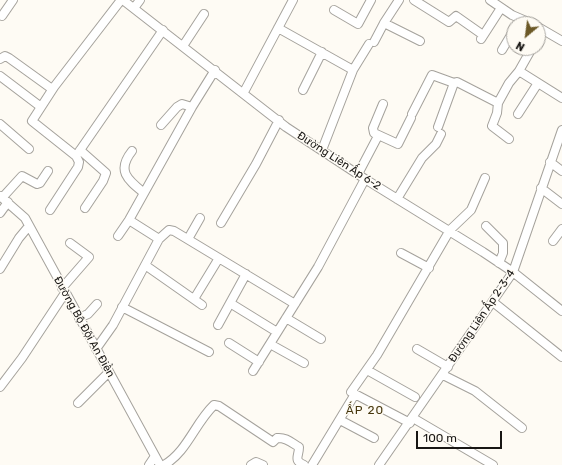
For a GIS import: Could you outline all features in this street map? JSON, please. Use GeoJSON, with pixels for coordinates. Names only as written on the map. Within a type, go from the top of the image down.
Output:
{"type":"FeatureCollection","features":[{"type":"Feature","properties":{"kind":"street"},"geometry":{"type":"LineString","coordinates":[[2,16],[13,0]]}},
{"type":"Feature","properties":{"kind":"street"},"geometry":{"type":"LineString","coordinates":[[85,208],[103,181],[106,173],[32,121],[52,89],[122,0]]}},
{"type":"Feature","properties":{"kind":"street","name":"Đường Liên Ấp 6-2"},"geometry":{"type":"LineString","coordinates":[[122,0],[279,120],[365,179],[450,230],[513,272],[562,311]]}},
{"type":"Feature","properties":{"kind":"street"},"geometry":{"type":"LineString","coordinates":[[134,8],[140,0]]}},
{"type":"Feature","properties":{"kind":"street"},"geometry":{"type":"LineString","coordinates":[[244,92],[293,0]]}},
{"type":"Feature","properties":{"kind":"street"},"geometry":{"type":"LineString","coordinates":[[334,10],[358,24],[371,0]]}},
{"type":"Feature","properties":{"kind":"street"},"geometry":{"type":"LineString","coordinates":[[322,150],[353,70],[399,0]]}},
{"type":"Feature","properties":{"kind":"street"},"geometry":{"type":"LineString","coordinates":[[414,0],[449,22],[456,16],[482,37],[501,8]]}},
{"type":"Feature","properties":{"kind":"street"},"geometry":{"type":"LineString","coordinates":[[490,0],[512,16]]}},
{"type":"Feature","properties":{"kind":"street"},"geometry":{"type":"LineString","coordinates":[[183,46],[204,14]]}},
{"type":"Feature","properties":{"kind":"street"},"geometry":{"type":"LineString","coordinates":[[384,23],[420,41]]}},
{"type":"Feature","properties":{"kind":"street"},"geometry":{"type":"LineString","coordinates":[[278,28],[353,70]]}},
{"type":"Feature","properties":{"kind":"street"},"geometry":{"type":"LineString","coordinates":[[50,210],[78,168],[78,153],[163,30]]}},
{"type":"Feature","properties":{"kind":"street"},"geometry":{"type":"LineString","coordinates":[[546,32],[562,41]]}},
{"type":"Feature","properties":{"kind":"street"},"geometry":{"type":"LineString","coordinates":[[502,50],[506,43]]}},
{"type":"Feature","properties":{"kind":"street"},"geometry":{"type":"LineString","coordinates":[[303,90],[322,52]]}},
{"type":"Feature","properties":{"kind":"street"},"geometry":{"type":"LineString","coordinates":[[0,59],[5,56],[9,58],[52,89]]}},
{"type":"Feature","properties":{"kind":"street"},"geometry":{"type":"LineString","coordinates":[[509,139],[492,125],[497,113],[498,103],[509,83],[519,71],[527,56]]}},
{"type":"Feature","properties":{"kind":"street"},"geometry":{"type":"LineString","coordinates":[[118,236],[130,220],[192,106],[215,70]]}},
{"type":"Feature","properties":{"kind":"street"},"geometry":{"type":"LineString","coordinates":[[519,71],[562,98]]}},
{"type":"Feature","properties":{"kind":"street"},"geometry":{"type":"LineString","coordinates":[[383,104],[373,128],[374,134],[398,144],[432,75],[454,83],[457,82],[498,103]]}},
{"type":"Feature","properties":{"kind":"street"},"geometry":{"type":"LineString","coordinates":[[0,76],[41,107]]}},
{"type":"Feature","properties":{"kind":"street"},"geometry":{"type":"LineString","coordinates":[[397,199],[422,158],[436,144],[454,83]]}},
{"type":"Feature","properties":{"kind":"street"},"geometry":{"type":"LineString","coordinates":[[518,114],[538,83]]}},
{"type":"Feature","properties":{"kind":"street"},"geometry":{"type":"LineString","coordinates":[[161,125],[177,107],[182,104],[192,106]]}},
{"type":"Feature","properties":{"kind":"street"},"geometry":{"type":"LineString","coordinates":[[221,223],[256,164],[279,120]]}},
{"type":"Feature","properties":{"kind":"street"},"geometry":{"type":"LineString","coordinates":[[0,124],[30,149]]}},
{"type":"Feature","properties":{"kind":"street","name":"Đường Liên Ấp 2-3-4"},"geometry":{"type":"LineString","coordinates":[[379,465],[443,375],[513,272],[550,162],[562,132]]}},
{"type":"Feature","properties":{"kind":"street"},"geometry":{"type":"LineString","coordinates":[[358,174],[378,136]]}},
{"type":"Feature","properties":{"kind":"street"},"geometry":{"type":"LineString","coordinates":[[132,151],[124,161],[124,169],[130,181],[144,193]]}},
{"type":"Feature","properties":{"kind":"street"},"geometry":{"type":"LineString","coordinates":[[550,162],[562,171]]}},
{"type":"Feature","properties":{"kind":"street"},"geometry":{"type":"LineString","coordinates":[[0,214],[3,199],[22,176],[37,184],[40,183],[48,171]]}},
{"type":"Feature","properties":{"kind":"street"},"geometry":{"type":"LineString","coordinates":[[485,178],[471,210],[450,230],[429,268],[367,370],[351,392],[411,420],[491,464]]}},
{"type":"Feature","properties":{"kind":"street"},"geometry":{"type":"LineString","coordinates":[[253,372],[318,267],[365,179]]}},
{"type":"Feature","properties":{"kind":"street"},"geometry":{"type":"LineString","coordinates":[[541,188],[562,204]]}},
{"type":"Feature","properties":{"kind":"street","name":"Đường Bộ Đội An Điền"},"geometry":{"type":"LineString","coordinates":[[3,199],[25,218],[30,226],[160,465]]}},
{"type":"Feature","properties":{"kind":"street"},"geometry":{"type":"LineString","coordinates":[[188,239],[200,218]]}},
{"type":"Feature","properties":{"kind":"street"},"geometry":{"type":"LineString","coordinates":[[130,220],[159,239]]}},
{"type":"Feature","properties":{"kind":"street"},"geometry":{"type":"LineString","coordinates":[[0,269],[19,238],[30,226]]}},
{"type":"Feature","properties":{"kind":"street"},"geometry":{"type":"LineString","coordinates":[[486,226],[503,243],[503,253],[499,263]]}},
{"type":"Feature","properties":{"kind":"street"},"geometry":{"type":"LineString","coordinates":[[554,241],[562,229]]}},
{"type":"Feature","properties":{"kind":"street"},"geometry":{"type":"LineString","coordinates":[[96,348],[122,307],[159,239],[169,230],[174,231],[188,239],[295,304]]}},
{"type":"Feature","properties":{"kind":"street"},"geometry":{"type":"LineString","coordinates":[[0,387],[22,358],[64,290],[89,257],[70,243]]}},
{"type":"Feature","properties":{"kind":"street"},"geometry":{"type":"LineString","coordinates":[[401,254],[429,268]]}},
{"type":"Feature","properties":{"kind":"street"},"geometry":{"type":"LineString","coordinates":[[194,299],[219,258]]}},
{"type":"Feature","properties":{"kind":"street"},"geometry":{"type":"LineString","coordinates":[[145,266],[202,305]]}},
{"type":"Feature","properties":{"kind":"street"},"geometry":{"type":"LineString","coordinates":[[218,325],[246,274]]}},
{"type":"Feature","properties":{"kind":"street"},"geometry":{"type":"LineString","coordinates":[[493,302],[562,357]]}},
{"type":"Feature","properties":{"kind":"street"},"geometry":{"type":"LineString","coordinates":[[230,303],[277,332]]}},
{"type":"Feature","properties":{"kind":"street"},"geometry":{"type":"LineString","coordinates":[[79,318],[88,314],[97,304]]}},
{"type":"Feature","properties":{"kind":"street"},"geometry":{"type":"LineString","coordinates":[[122,307],[209,352]]}},
{"type":"Feature","properties":{"kind":"street"},"geometry":{"type":"LineString","coordinates":[[286,318],[322,339]]}},
{"type":"Feature","properties":{"kind":"street"},"geometry":{"type":"LineString","coordinates":[[229,343],[259,362]]}},
{"type":"Feature","properties":{"kind":"street"},"geometry":{"type":"LineString","coordinates":[[270,344],[304,363]]}},
{"type":"Feature","properties":{"kind":"street"},"geometry":{"type":"LineString","coordinates":[[417,349],[448,367]]}},
{"type":"Feature","properties":{"kind":"street"},"geometry":{"type":"LineString","coordinates":[[367,370],[415,397]]}},
{"type":"Feature","properties":{"kind":"street"},"geometry":{"type":"LineString","coordinates":[[78,403],[109,372]]}},
{"type":"Feature","properties":{"kind":"street"},"geometry":{"type":"LineString","coordinates":[[443,375],[475,391],[522,428]]}},
{"type":"Feature","properties":{"kind":"street"},"geometry":{"type":"LineString","coordinates":[[312,465],[355,394]]}},
{"type":"Feature","properties":{"kind":"street"},"geometry":{"type":"LineString","coordinates":[[164,465],[172,461],[214,405],[218,406],[273,442],[277,438],[282,437],[299,447],[296,458],[298,462],[304,465]]}},
{"type":"Feature","properties":{"kind":"street"},"geometry":{"type":"LineString","coordinates":[[340,420],[374,438]]}},
{"type":"Feature","properties":{"kind":"street"},"geometry":{"type":"LineString","coordinates":[[149,465],[155,456]]}},
{"type":"Feature","properties":{"kind":"street"},"geometry":{"type":"LineString","coordinates":[[251,465],[256,462],[263,465]]}},
{"type":"Feature","properties":{"kind":"district","name":"ẤP 20"},"geometry":{"type":"Point","coordinates":[365,411]}}]}
